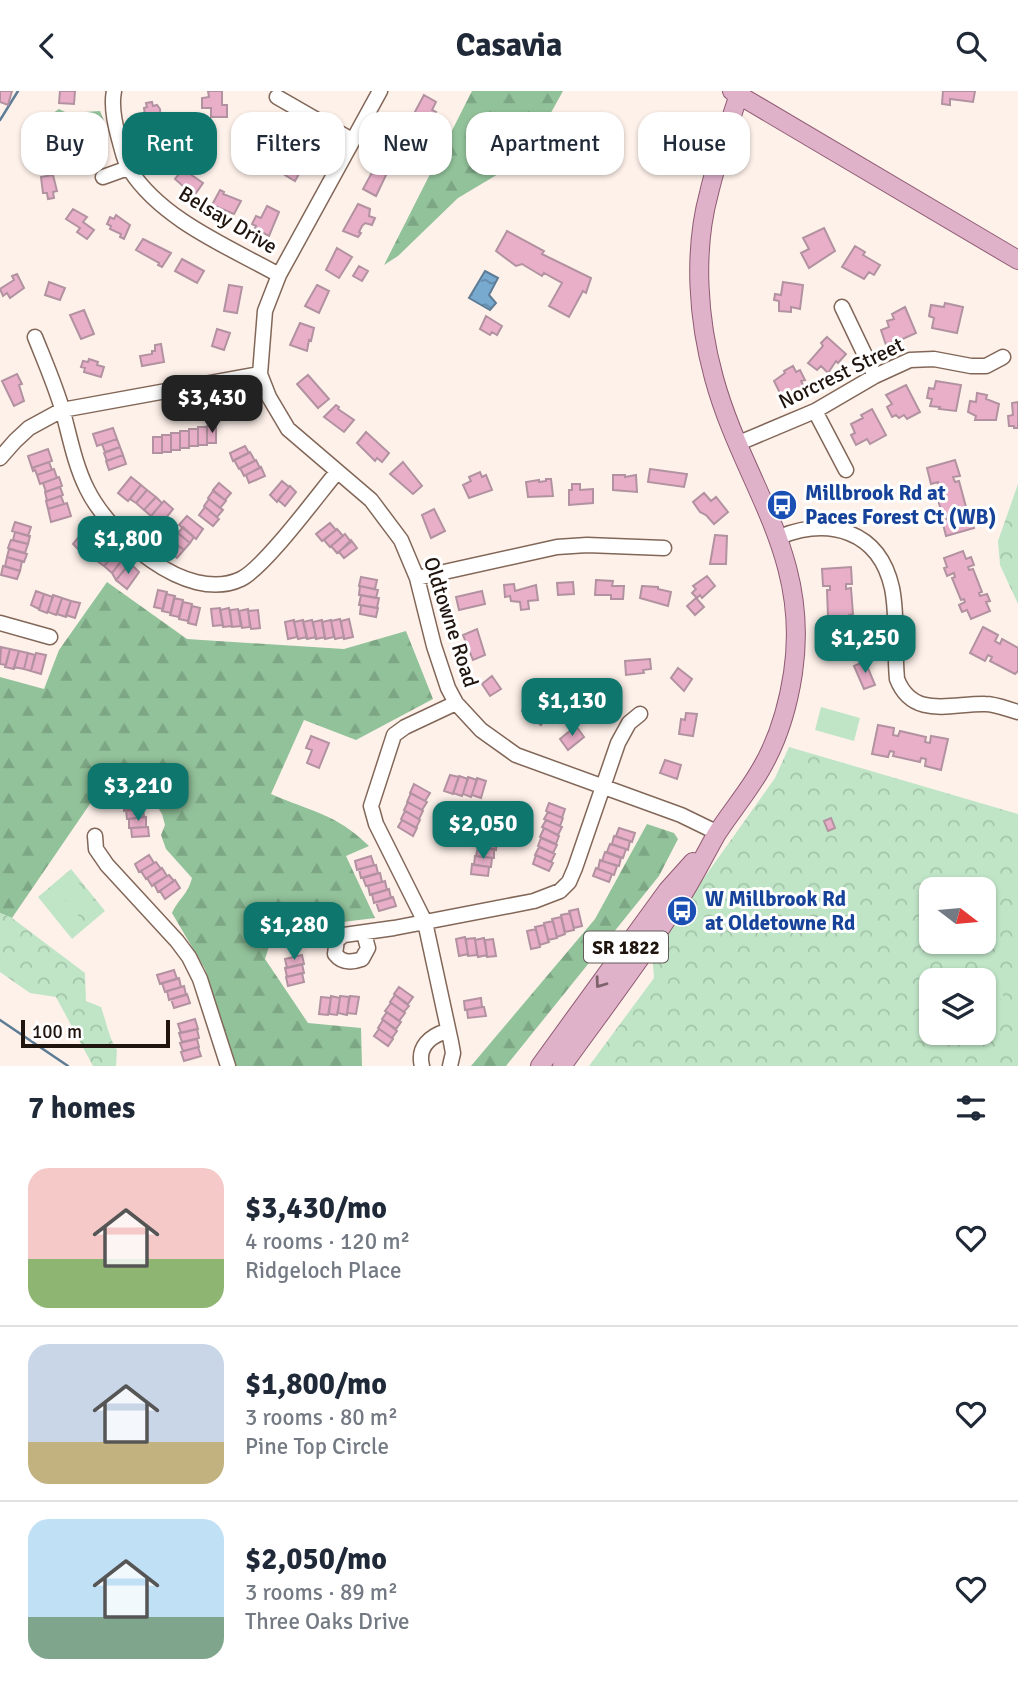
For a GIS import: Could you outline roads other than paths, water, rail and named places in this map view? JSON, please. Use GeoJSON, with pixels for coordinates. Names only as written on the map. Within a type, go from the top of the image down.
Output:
{"type":"FeatureCollection","features":[{"type":"Feature","properties":{"kind":"main road"},"geometry":{"type":"LineString","coordinates":[[737,92],[1018,260]]}},
{"type":"Feature","properties":{"kind":"main road","name":"SR 1822"},"geometry":{"type":"LineString","coordinates":[[562,1066],[677,904],[718,832],[762,769],[787,706],[797,629],[794,598],[779,537],[722,403],[705,336],[700,274],[702,231],[708,194],[737,92]]}},
{"type":"Feature","properties":{"kind":"main road","name":"SR 1822"},"geometry":{"type":"LineString","coordinates":[[540,1066],[667,891],[718,832]]}},
{"type":"Feature","properties":{"kind":"street","name":"Belsay Drive"},"geometry":{"type":"LineString","coordinates":[[114,91],[116,131],[122,150]]}},
{"type":"Feature","properties":{"kind":"street","name":"Oldtowne Road"},"geometry":{"type":"LineString","coordinates":[[380,91],[279,275],[265,311],[260,374],[269,397],[288,429],[371,500],[401,540],[417,578],[434,646],[456,703],[481,730],[516,755],[681,815],[718,832]]}},
{"type":"Feature","properties":{"kind":"street"},"geometry":{"type":"LineString","coordinates":[[277,97],[352,140]]}},
{"type":"Feature","properties":{"kind":"street"},"geometry":{"type":"LineString","coordinates":[[103,177],[122,170]]}},
{"type":"Feature","properties":{"kind":"street","name":"Belsay Drive"},"geometry":{"type":"LineString","coordinates":[[134,175],[164,208],[279,275]]}},
{"type":"Feature","properties":{"kind":"street"},"geometry":{"type":"LineString","coordinates":[[842,307],[875,376]]}},
{"type":"Feature","properties":{"kind":"street"},"geometry":{"type":"LineString","coordinates":[[35,337],[62,410],[78,465],[97,506],[136,547],[156,563],[186,579],[216,584],[230,583],[253,571],[337,472]]}},
{"type":"Feature","properties":{"kind":"street","name":"Norcrest Street"},"geometry":{"type":"LineString","coordinates":[[739,443],[815,411],[875,376],[910,360],[922,358],[986,366],[1003,356]]}},
{"type":"Feature","properties":{"kind":"street"},"geometry":{"type":"LineString","coordinates":[[0,458],[29,428],[62,410],[260,374]]}},
{"type":"Feature","properties":{"kind":"street"},"geometry":{"type":"LineString","coordinates":[[815,411],[846,470]]}},
{"type":"Feature","properties":{"kind":"street"},"geometry":{"type":"LineString","coordinates":[[779,537],[794,531],[836,529],[863,540],[878,555],[891,587],[897,679],[901,690],[910,699],[937,707],[990,704],[1018,712]]}},
{"type":"Feature","properties":{"kind":"street"},"geometry":{"type":"LineString","coordinates":[[417,578],[557,547],[587,545],[664,548]]}},
{"type":"Feature","properties":{"kind":"street"},"geometry":{"type":"LineString","coordinates":[[0,623],[50,637]]}},
{"type":"Feature","properties":{"kind":"street"},"geometry":{"type":"LineString","coordinates":[[450,1066],[453,1053],[425,922],[376,824],[371,806],[394,736],[405,726],[456,703]]}},
{"type":"Feature","properties":{"kind":"street"},"geometry":{"type":"LineString","coordinates":[[365,934],[534,901],[560,891],[569,883],[618,743],[629,723],[640,714]]}},
{"type":"Feature","properties":{"kind":"street"},"geometry":{"type":"LineString","coordinates":[[95,836],[96,849],[107,865],[177,941],[188,957],[200,979],[228,1066]]}},
{"type":"Feature","properties":{"kind":"street"},"geometry":{"type":"LineString","coordinates":[[422,1066],[420,1057],[424,1046],[430,1038],[447,1031]]}},
{"type":"Feature","properties":{"kind":"water"},"geometry":{"type":"Polygon","coordinates":[[[485,271],[498,278],[489,295],[496,303],[490,310],[469,298],[485,271]]]}},
{"type":"Feature","properties":{"kind":"waterway"},"geometry":{"type":"LineString","coordinates":[[0,120],[18,91]]}},
{"type":"Feature","properties":{"kind":"waterway"},"geometry":{"type":"LineString","coordinates":[[0,1020],[68,1066]]}},
{"type":"Feature","properties":{"kind":"place","name":"Millbrook Rd at Paces Forest Ct (WB)"},"geometry":{"type":"Point","coordinates":[782,505]}},
{"type":"Feature","properties":{"kind":"place","name":"W Millbrook Rd at Oldetowne Rd"},"geometry":{"type":"Point","coordinates":[682,911]}}]}
